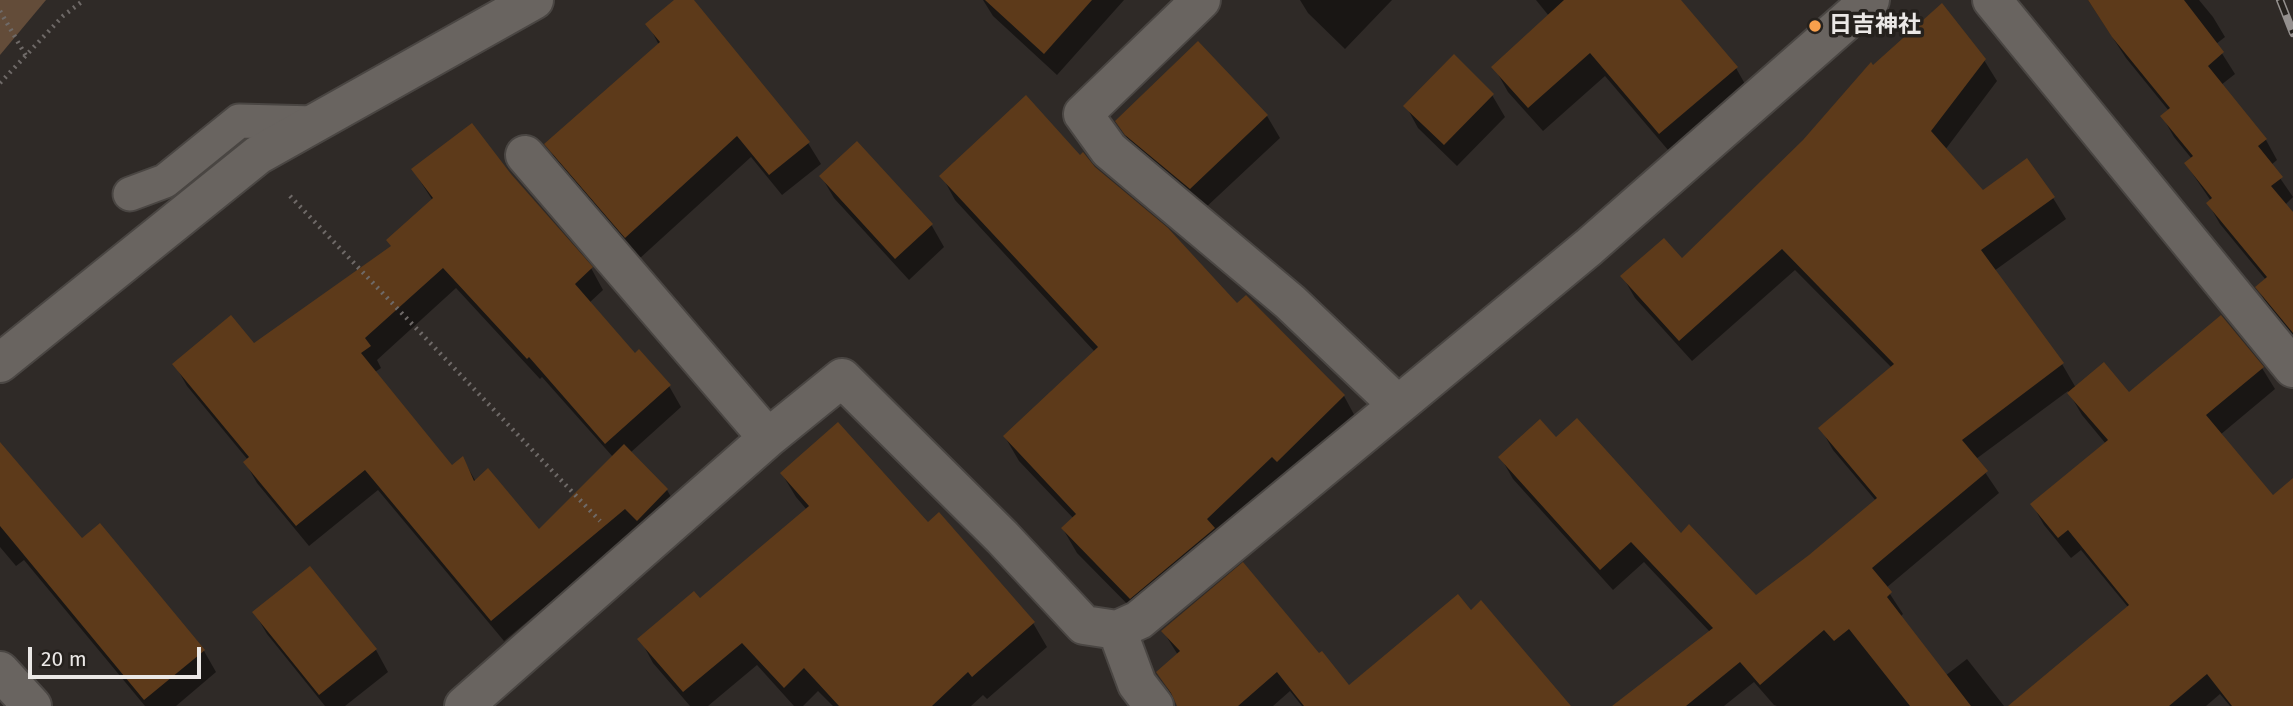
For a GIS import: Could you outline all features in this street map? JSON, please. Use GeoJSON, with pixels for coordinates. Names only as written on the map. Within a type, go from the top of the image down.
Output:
{"type":"FeatureCollection","features":[{"type":"Feature","properties":{"kind":"street"},"geometry":{"type":"LineString","coordinates":[[0,363],[258,155],[534,0]]}},
{"type":"Feature","properties":{"kind":"street"},"geometry":{"type":"LineString","coordinates":[[1201,0],[1083,114],[1109,150],[1290,302],[1398,405]]}},
{"type":"Feature","properties":{"kind":"street"},"geometry":{"type":"LineString","coordinates":[[464,706],[768,438],[842,378],[1003,537],[1084,625],[1117,630],[1139,620],[1590,247],[1870,0]]}},
{"type":"Feature","properties":{"kind":"street"},"geometry":{"type":"LineString","coordinates":[[1992,0],[2293,368]]}},
{"type":"Feature","properties":{"kind":"street"},"geometry":{"type":"LineString","coordinates":[[525,155],[768,438]]}},
{"type":"Feature","properties":{"kind":"street"},"geometry":{"type":"LineString","coordinates":[[1117,630],[1137,684],[1154,706]]}},
{"type":"Feature","properties":{"kind":"street"},"geometry":{"type":"LineString","coordinates":[[0,671],[32,706]]}},
{"type":"Feature","properties":{"kind":"lane"},"geometry":{"type":"LineString","coordinates":[[130,194],[164,181],[239,121],[315,123]]}},
{"type":"Feature","properties":{"kind":"path"},"geometry":{"type":"LineString","coordinates":[[0,83],[63,16],[84,0]]}},
{"type":"Feature","properties":{"kind":"path"},"geometry":{"type":"LineString","coordinates":[[0,11],[26,55]]}},
{"type":"Feature","properties":{"kind":"path"},"geometry":{"type":"LineString","coordinates":[[298,206],[635,557]]}},
{"type":"Feature","properties":{"kind":"shaded area"},"geometry":{"type":"Polygon","coordinates":[[[0,0],[46,0],[0,55],[0,0]]]}},
{"type":"Feature","properties":{"kind":"building"},"geometry":{"type":"Polygon","coordinates":[[[674,0],[694,0],[810,142],[769,175],[737,136],[625,238],[544,144],[660,42],[645,24],[674,0]]]}},
{"type":"Feature","properties":{"kind":"building"},"geometry":{"type":"Polygon","coordinates":[[[985,0],[1092,0],[1044,54],[985,0]]]}},
{"type":"Feature","properties":{"kind":"building"},"geometry":{"type":"Polygon","coordinates":[[[1564,0],[1681,0],[1738,67],[1659,134],[1590,53],[1528,108],[1491,67],[1564,0]]]}},
{"type":"Feature","properties":{"kind":"building"},"geometry":{"type":"Polygon","coordinates":[[[2088,0],[2184,0],[2224,52],[2208,66],[2267,139],[2258,146],[2283,177],[2271,186],[2293,212],[2293,333],[2255,287],[2267,277],[2206,203],[2212,198],[2184,163],[2193,156],[2160,116],[2170,108],[2112,37],[2088,0]]]}},
{"type":"Feature","properties":{"kind":"building"},"geometry":{"type":"Polygon","coordinates":[[[1942,3],[1986,59],[1931,131],[1983,190],[2027,158],[2055,197],[1981,250],[2064,363],[1962,440],[1988,471],[1872,568],[1892,592],[1887,597],[1971,706],[1910,706],[1849,629],[1834,641],[1824,630],[1760,685],[1740,662],[1686,706],[1612,706],[1713,628],[1631,542],[1600,570],[1498,457],[1540,419],[1556,437],[1577,418],[1681,533],[1689,524],[1756,595],[1877,498],[1818,428],[1894,364],[1782,249],[1679,341],[1620,276],[1664,238],[1682,258],[1803,140],[1871,62],[1873,65],[1942,3]]]}},
{"type":"Feature","properties":{"kind":"building"},"geometry":{"type":"Polygon","coordinates":[[[1198,41],[1268,115],[1190,189],[1125,135],[1115,121],[1198,41]]]}},
{"type":"Feature","properties":{"kind":"building"},"geometry":{"type":"Polygon","coordinates":[[[1454,54],[1494,94],[1444,145],[1403,106],[1454,54]]]}},
{"type":"Feature","properties":{"kind":"building"},"geometry":{"type":"Polygon","coordinates":[[[1026,95],[1080,155],[1083,152],[1095,167],[1168,228],[1237,303],[1246,295],[1345,395],[1277,462],[1272,457],[1207,519],[1215,528],[1130,599],[1061,528],[1076,514],[1003,436],[1098,347],[939,176],[1026,95]]]}},
{"type":"Feature","properties":{"kind":"building"},"geometry":{"type":"Polygon","coordinates":[[[472,123],[511,174],[593,267],[575,284],[635,353],[639,349],[671,385],[605,444],[529,357],[527,359],[443,268],[365,338],[371,346],[361,353],[452,465],[463,456],[474,481],[488,468],[539,529],[624,444],[668,489],[637,521],[625,509],[491,621],[365,470],[296,526],[243,462],[249,457],[172,364],[231,315],[254,343],[391,246],[386,240],[433,198],[411,169],[472,123]]]}},
{"type":"Feature","properties":{"kind":"building"},"geometry":{"type":"Polygon","coordinates":[[[857,141],[933,224],[895,259],[819,176],[857,141]]]}},
{"type":"Feature","properties":{"kind":"building"},"geometry":{"type":"Polygon","coordinates":[[[2221,315],[2264,367],[2206,415],[2273,495],[2293,478],[2293,706],[2232,706],[2207,674],[2169,706],[2008,706],[2129,605],[2068,530],[2058,538],[2030,504],[2108,440],[2067,393],[2104,362],[2129,392],[2221,315]]]}},
{"type":"Feature","properties":{"kind":"building"},"geometry":{"type":"Polygon","coordinates":[[[838,422],[928,522],[939,512],[1035,622],[972,677],[968,672],[932,706],[839,706],[804,668],[784,688],[742,643],[683,692],[637,639],[694,591],[700,598],[809,506],[780,473],[838,422]]]}},
{"type":"Feature","properties":{"kind":"building"},"geometry":{"type":"Polygon","coordinates":[[[0,442],[82,538],[100,523],[205,650],[144,700],[0,526],[0,442]]]}},
{"type":"Feature","properties":{"kind":"building"},"geometry":{"type":"Polygon","coordinates":[[[1243,562],[1349,685],[1458,594],[1471,610],[1481,600],[1571,706],[1304,706],[1277,672],[1238,706],[1177,706],[1156,672],[1180,651],[1161,631],[1243,562]]]}},
{"type":"Feature","properties":{"kind":"building"},"geometry":{"type":"Polygon","coordinates":[[[310,566],[377,649],[319,695],[252,612],[310,566]]]}},
{"type":"Feature","properties":{"kind":"railway"},"geometry":{"type":"LineString","coordinates":[[2280,0],[2293,33]]}},
{"type":"Feature","properties":{"kind":"place","name":"日吉神社"},"geometry":{"type":"Point","coordinates":[1815,26]}}]}
